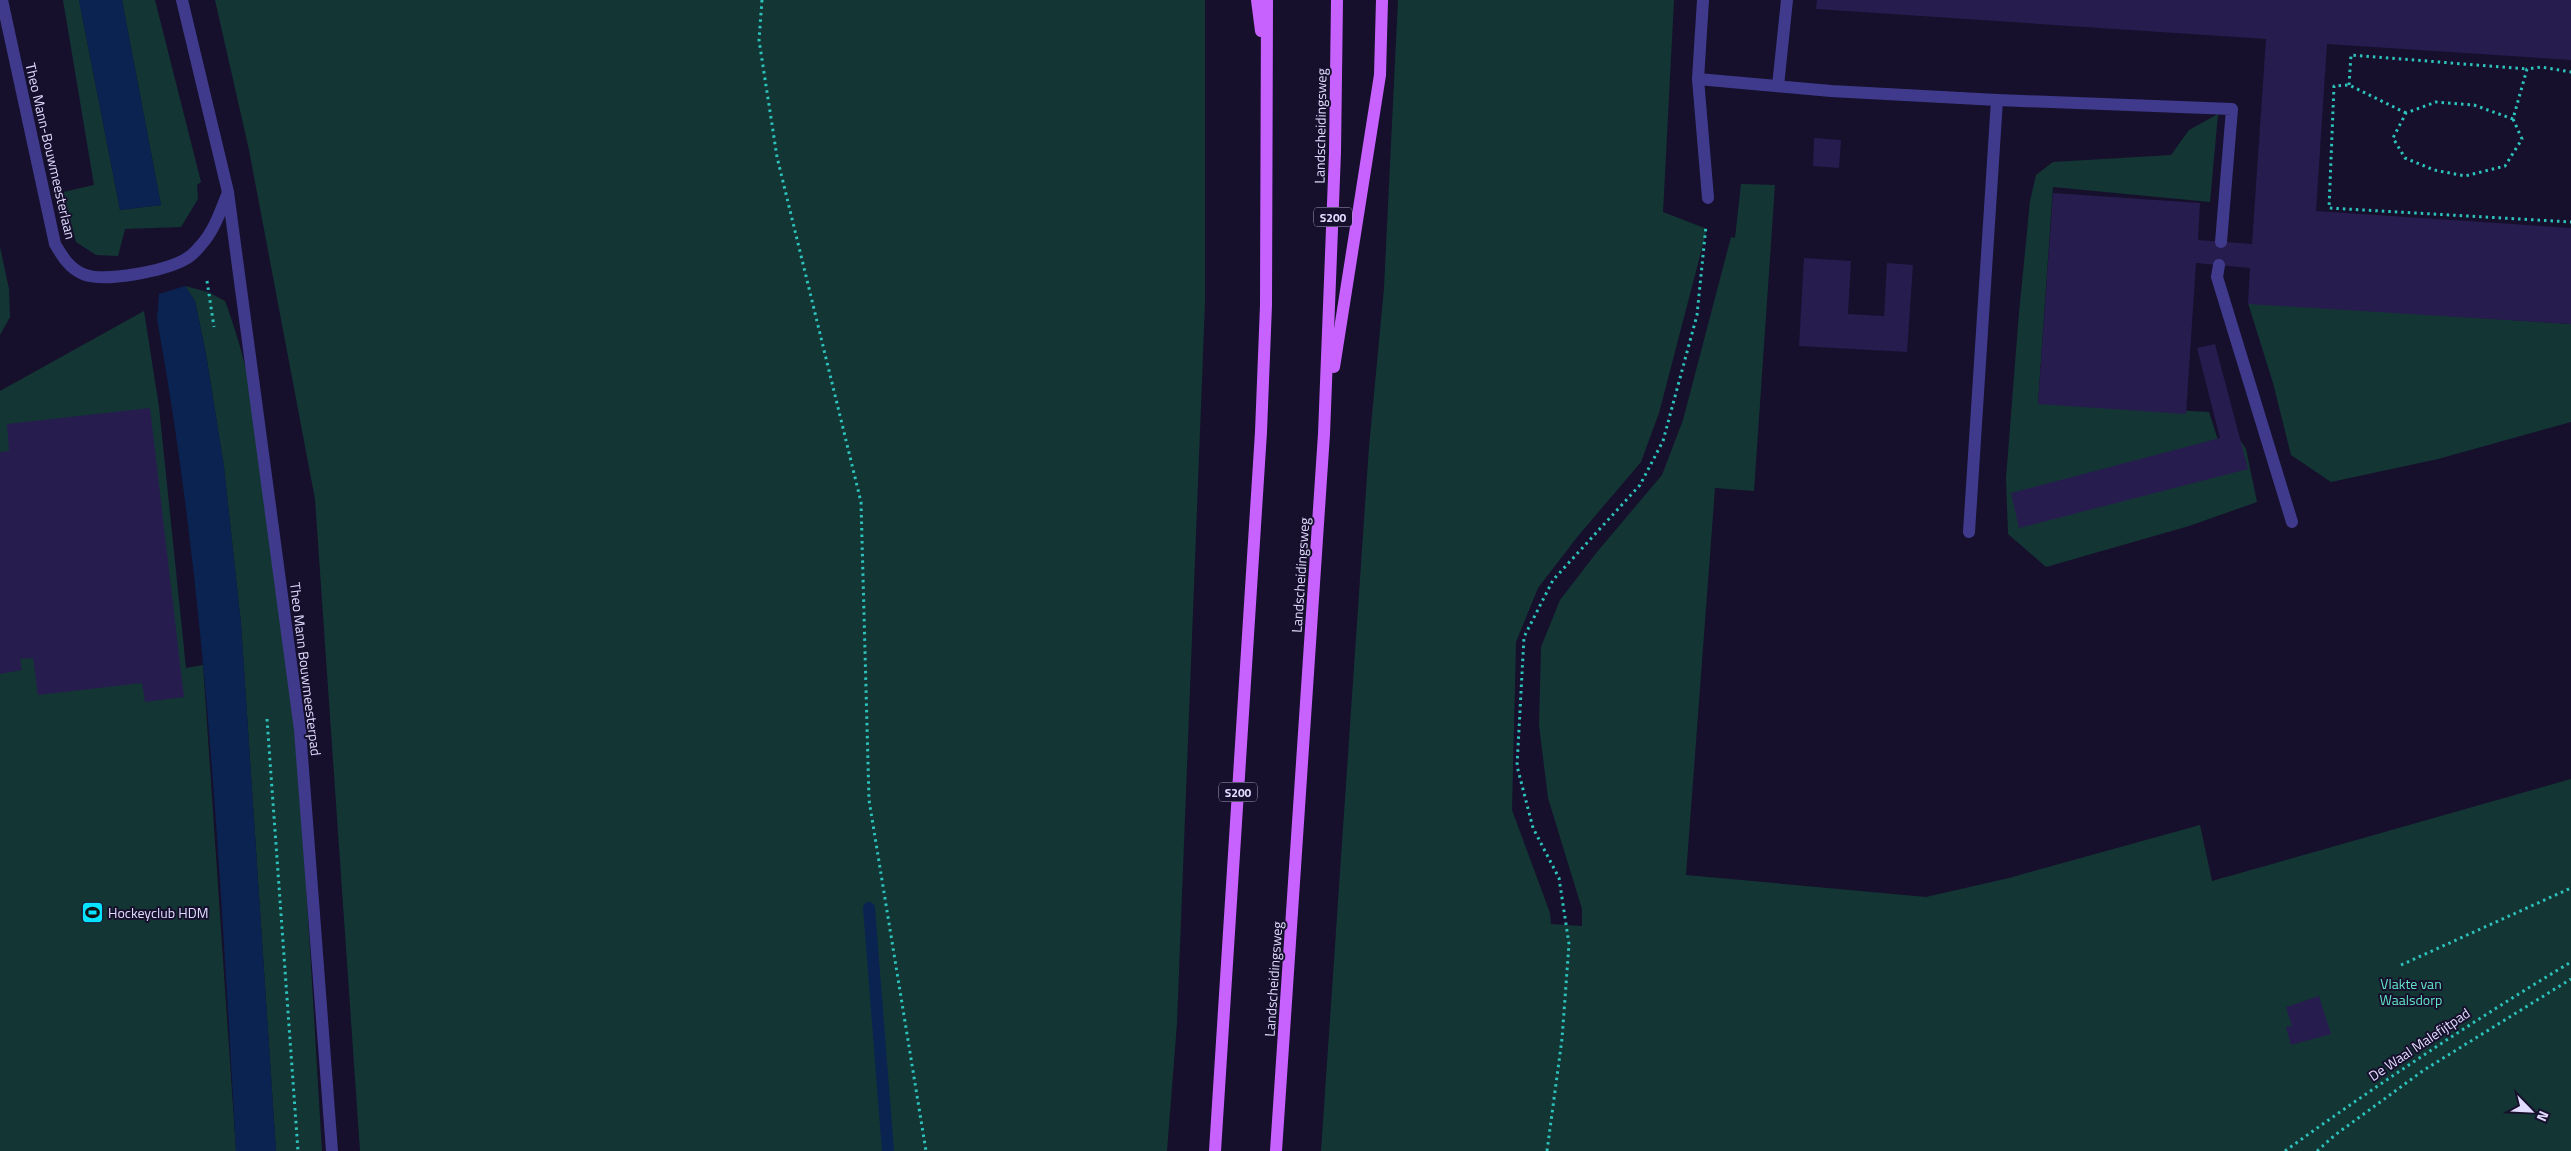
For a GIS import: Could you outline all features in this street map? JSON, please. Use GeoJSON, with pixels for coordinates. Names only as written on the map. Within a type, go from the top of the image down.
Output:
{"type":"FeatureCollection","features":[{"type":"Feature","properties":{"kind":"main road"},"geometry":{"type":"LineString","coordinates":[[1257,0],[1268,78]]}},
{"type":"Feature","properties":{"kind":"main road","name":"S200"},"geometry":{"type":"LineString","coordinates":[[1215,1151],[1261,432],[1266,305],[1268,0]]}},
{"type":"Feature","properties":{"kind":"main road","name":"Landscheidingsweg"},"geometry":{"type":"LineString","coordinates":[[1276,1151],[1324,434],[1334,180],[1337,0]]}},
{"type":"Feature","properties":{"kind":"main road"},"geometry":{"type":"LineString","coordinates":[[1324,434],[1380,75],[1382,0]]}},
{"type":"Feature","properties":{"kind":"street","name":"Theo Mann-Bouwmeesterlaan"},"geometry":{"type":"LineString","coordinates":[[2,0],[55,244],[62,258],[83,274],[98,278],[118,277],[185,260],[201,246],[213,230],[228,192]]}},
{"type":"Feature","properties":{"kind":"street"},"geometry":{"type":"LineString","coordinates":[[182,0],[228,192]]}},
{"type":"Feature","properties":{"kind":"street"},"geometry":{"type":"LineString","coordinates":[[1703,0],[1698,79],[1708,198]]}},
{"type":"Feature","properties":{"kind":"street"},"geometry":{"type":"LineString","coordinates":[[1778,86],[1787,0]]}},
{"type":"Feature","properties":{"kind":"street"},"geometry":{"type":"LineString","coordinates":[[1698,79],[1997,100],[2232,109],[2221,242]]}},
{"type":"Feature","properties":{"kind":"street"},"geometry":{"type":"LineString","coordinates":[[1969,532],[1997,100]]}},
{"type":"Feature","properties":{"kind":"street","name":"Theo Mann Bouwmeesterpad"},"geometry":{"type":"LineString","coordinates":[[228,192],[300,730],[332,1151]]}},
{"type":"Feature","properties":{"kind":"street"},"geometry":{"type":"LineString","coordinates":[[2219,265],[2217,277],[2292,522]]}},
{"type":"Feature","properties":{"kind":"path"},"geometry":{"type":"LineString","coordinates":[[762,0],[759,40],[778,157],[861,502],[869,800],[926,1151]]}},
{"type":"Feature","properties":{"kind":"path"},"geometry":{"type":"LineString","coordinates":[[2348,85],[2350,55],[2527,69],[2541,67],[2571,72]]}},
{"type":"Feature","properties":{"kind":"path"},"geometry":{"type":"LineString","coordinates":[[2513,119],[2474,105],[2436,102],[2406,113],[2393,138],[2405,158],[2434,170],[2465,176],[2505,166],[2522,139],[2513,119],[2527,69]]}},
{"type":"Feature","properties":{"kind":"path"},"geometry":{"type":"LineString","coordinates":[[2406,113],[2348,85],[2334,86],[2329,208],[2571,222]]}},
{"type":"Feature","properties":{"kind":"path"},"geometry":{"type":"LineString","coordinates":[[1547,1151],[1562,1039],[1569,944],[1559,878],[1533,828],[1517,766],[1524,637],[1553,580],[1640,485],[1663,441],[1697,315],[1704,266],[1708,198]]}},
{"type":"Feature","properties":{"kind":"path"},"geometry":{"type":"LineString","coordinates":[[201,246],[215,332]]}},
{"type":"Feature","properties":{"kind":"path"},"geometry":{"type":"LineString","coordinates":[[266,715],[298,1151]]}},
{"type":"Feature","properties":{"kind":"path"},"geometry":{"type":"LineString","coordinates":[[2401,966],[2571,888]]}},
{"type":"Feature","properties":{"kind":"path","name":"De Waal Malefijtpad"},"geometry":{"type":"LineString","coordinates":[[2285,1151],[2367,1092],[2476,1019],[2571,962]]}},
{"type":"Feature","properties":{"kind":"path"},"geometry":{"type":"LineString","coordinates":[[2317,1151],[2335,1135],[2424,1070],[2571,979]]}},
{"type":"Feature","properties":{"kind":"green space"},"geometry":{"type":"Polygon","coordinates":[[[63,0],[79,0],[120,210],[161,205],[122,0],[155,0],[201,182],[197,185],[198,199],[181,227],[125,229],[118,256],[96,255],[76,242],[64,197],[63,192],[94,185],[63,0]]]}},
{"type":"Feature","properties":{"kind":"green space"},"geometry":{"type":"Polygon","coordinates":[[[215,0],[1205,0],[1205,302],[1177,1023],[1167,1151],[360,1151],[315,499],[249,150],[215,0]]]}},
{"type":"Feature","properties":{"kind":"green space","name":"Vlakte van Waalsdorp"},"geometry":{"type":"Polygon","coordinates":[[[1398,0],[1674,0],[1663,212],[1707,229],[1659,413],[1641,462],[1578,536],[1538,588],[1516,642],[1512,810],[1550,913],[1551,924],[1582,926],[1582,909],[1548,798],[1539,725],[1541,647],[1560,600],[1597,552],[1662,475],[1683,420],[1731,237],[1735,238],[1741,184],[1775,185],[1754,491],[1715,488],[1686,875],[1926,897],[2009,878],[2200,825],[2212,881],[2571,779],[2571,1151],[1321,1151],[1369,447],[1384,288],[1398,0]]]}},
{"type":"Feature","properties":{"kind":"green space"},"geometry":{"type":"Polygon","coordinates":[[[2218,114],[2210,202],[2053,187],[2038,403],[2209,412],[2218,440],[2236,434],[2246,449],[2257,502],[2189,526],[2046,567],[2008,534],[2006,478],[2030,201],[2036,175],[2053,162],[2171,155],[2189,130],[2218,114]]]}},
{"type":"Feature","properties":{"kind":"green space"},"geometry":{"type":"Polygon","coordinates":[[[0,247],[9,289],[10,317],[0,335],[0,247]]]}},
{"type":"Feature","properties":{"kind":"green space"},"geometry":{"type":"Polygon","coordinates":[[[185,286],[208,292],[225,301],[246,368],[260,436],[274,540],[293,719],[322,1151],[276,1151],[241,624],[224,467],[206,354],[195,301],[185,286]]]}},
{"type":"Feature","properties":{"kind":"green space"},"geometry":{"type":"Polygon","coordinates":[[[2248,303],[2571,324],[2571,422],[2438,459],[2331,482],[2291,455],[2273,383],[2248,303]]]}},
{"type":"Feature","properties":{"kind":"green space","name":"Hockeyclub HDM"},"geometry":{"type":"Polygon","coordinates":[[[144,311],[159,407],[186,668],[203,665],[236,1151],[0,1151],[0,391],[144,311]]]}},
{"type":"Feature","properties":{"kind":"water"},"geometry":{"type":"Polygon","coordinates":[[[79,0],[122,0],[161,205],[120,210],[79,0]]]}},
{"type":"Feature","properties":{"kind":"water"},"geometry":{"type":"Polygon","coordinates":[[[185,286],[195,301],[206,354],[224,467],[241,624],[276,1151],[236,1151],[217,838],[200,630],[174,422],[157,319],[159,294],[185,286]]]}},
{"type":"Feature","properties":{"kind":"building"},"geometry":{"type":"Polygon","coordinates":[[[1817,0],[2571,0],[2571,60],[2327,44],[2316,211],[2571,228],[2571,324],[2248,304],[2250,268],[2196,263],[2186,414],[2038,404],[2053,193],[2200,203],[2198,240],[2252,244],[2266,39],[1816,9],[1817,0]]]}},
{"type":"Feature","properties":{"kind":"building"},"geometry":{"type":"Polygon","coordinates":[[[1814,138],[1841,140],[1839,168],[1813,166],[1814,138]]]}},
{"type":"Feature","properties":{"kind":"building"},"geometry":{"type":"Polygon","coordinates":[[[1804,258],[1851,261],[1848,314],[1884,316],[1887,263],[1913,265],[1907,352],[1799,346],[1804,258]]]}},
{"type":"Feature","properties":{"kind":"building"},"geometry":{"type":"Polygon","coordinates":[[[2215,344],[2248,469],[2019,528],[2011,493],[2220,438],[2197,348],[2215,344]]]}},
{"type":"Feature","properties":{"kind":"building"},"geometry":{"type":"Polygon","coordinates":[[[150,408],[184,697],[145,702],[142,683],[38,695],[33,658],[20,659],[22,670],[0,674],[0,452],[9,451],[7,424],[150,408]]]}},
{"type":"Feature","properties":{"kind":"building"},"geometry":{"type":"Polygon","coordinates":[[[2319,996],[2331,1034],[2291,1045],[2286,1027],[2292,1026],[2286,1007],[2319,996]]]}},
{"type":"Feature","properties":{"kind":"waterway"},"geometry":{"type":"LineString","coordinates":[[869,908],[888,1151]]}},
{"type":"Feature","properties":{"kind":"place","name":"Hockeyclub HDM"},"geometry":{"type":"Point","coordinates":[92,912]}}]}
